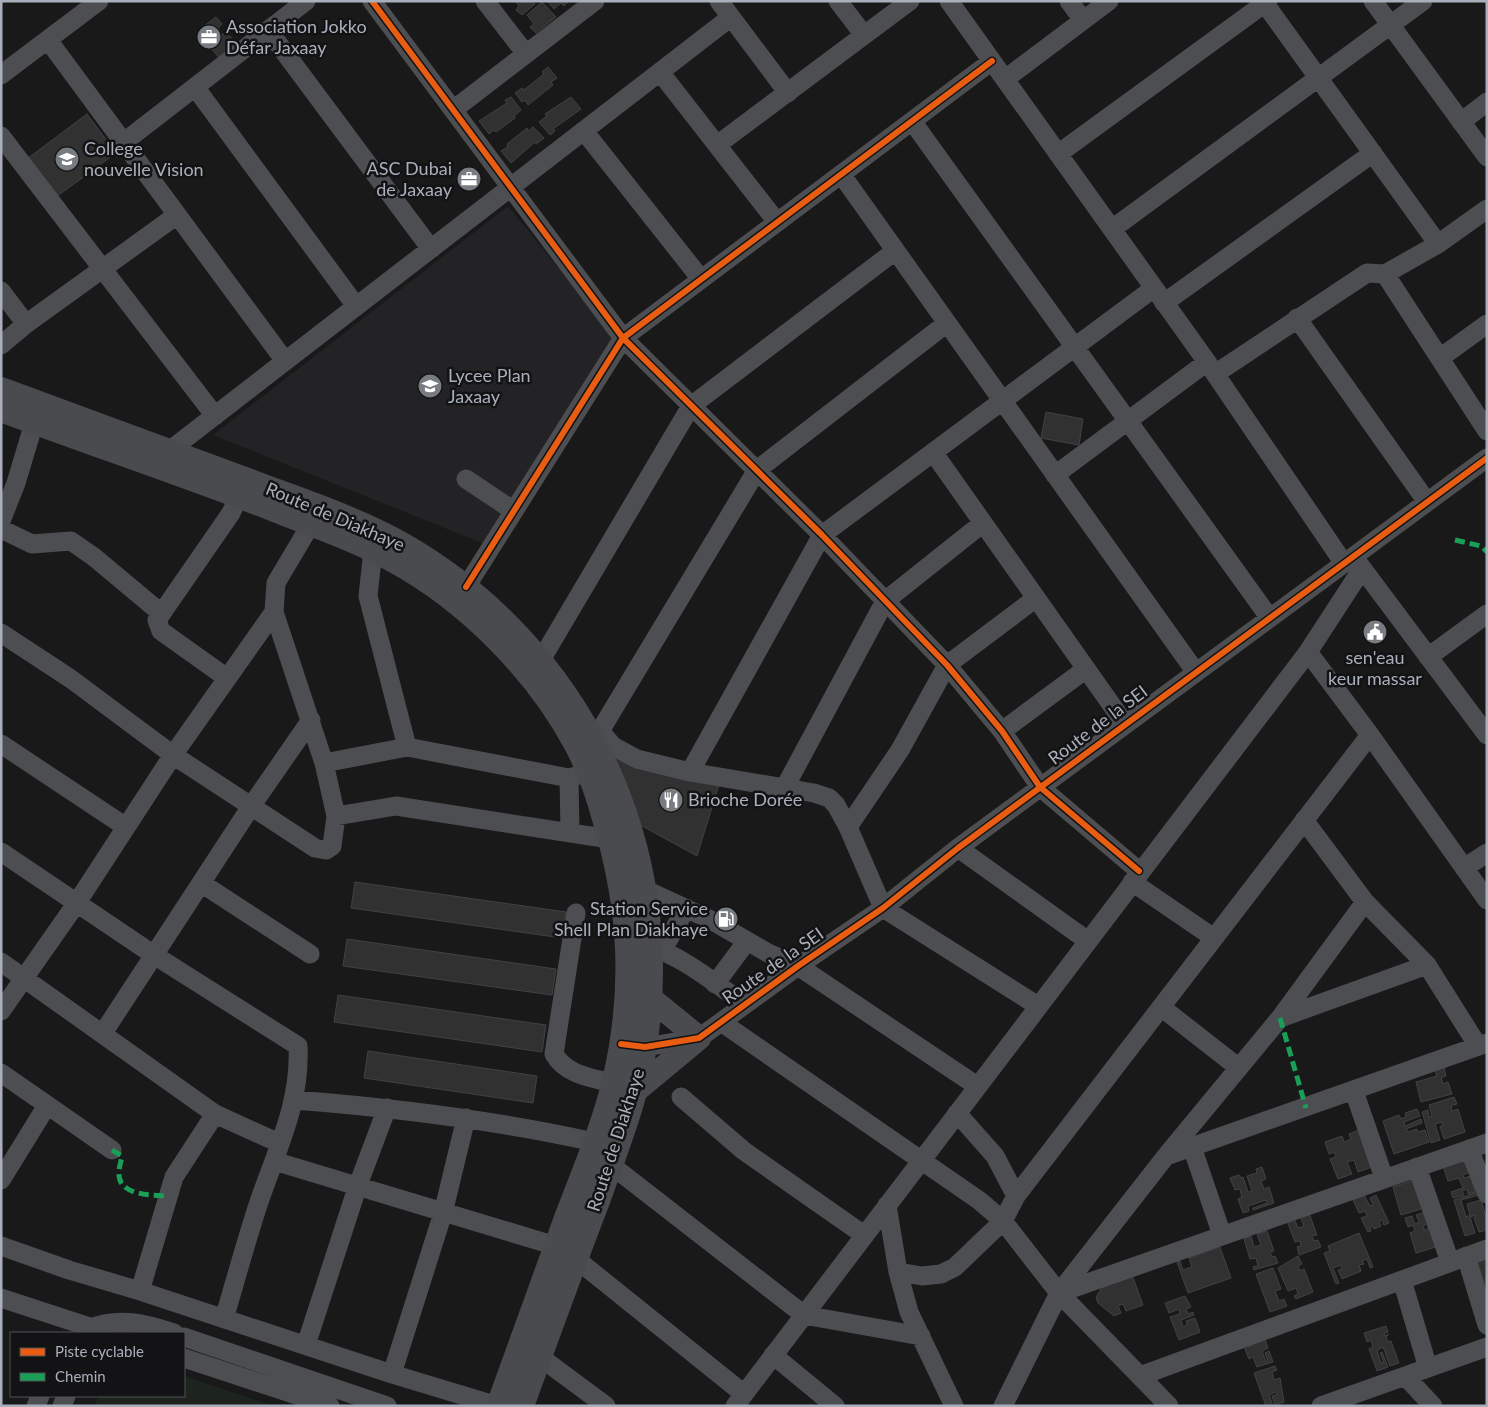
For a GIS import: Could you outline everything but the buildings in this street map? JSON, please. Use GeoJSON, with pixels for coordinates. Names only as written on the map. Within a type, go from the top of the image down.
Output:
{"type":"FeatureCollection","features":[{"type":"Feature","properties":{"kind":"main road","name":"Route de Diakhaye"},"geometry":{"type":"LineString","coordinates":[[1,389],[169,451],[381,533],[417,553],[496,612],[541,660],[596,733],[629,822],[656,949],[645,1047],[594,1142],[498,1406]]}},
{"type":"Feature","properties":{"kind":"main road","name":"Route de Diakhaye"},"geometry":{"type":"LineString","coordinates":[[1,410],[239,496],[373,550],[423,579],[459,605],[496,638],[529,677],[563,723],[579,775],[610,839],[623,894],[626,926],[627,997],[621,1044],[624,1088],[611,1165],[522,1406]]}},
{"type":"Feature","properties":{"kind":"main road"},"geometry":{"type":"LineString","coordinates":[[624,1088],[699,1038],[650,998]]}},
{"type":"Feature","properties":{"kind":"street"},"geometry":{"type":"LineString","coordinates":[[6,67],[48,40],[99,1]]}},
{"type":"Feature","properties":{"kind":"street"},"geometry":{"type":"LineString","coordinates":[[124,142],[306,1]]}},
{"type":"Feature","properties":{"kind":"street"},"geometry":{"type":"LineString","coordinates":[[372,1],[623,338],[822,535],[947,665],[1002,731],[1040,787],[1135,877],[1214,938]]}},
{"type":"Feature","properties":{"kind":"street"},"geometry":{"type":"LineString","coordinates":[[485,1],[526,54]]}},
{"type":"Feature","properties":{"kind":"street"},"geometry":{"type":"LineString","coordinates":[[453,110],[596,1]]}},
{"type":"Feature","properties":{"kind":"street"},"geometry":{"type":"LineString","coordinates":[[719,1],[788,93]]}},
{"type":"Feature","properties":{"kind":"street"},"geometry":{"type":"LineString","coordinates":[[838,1],[864,35]]}},
{"type":"Feature","properties":{"kind":"street"},"geometry":{"type":"LineString","coordinates":[[717,146],[910,1]]}},
{"type":"Feature","properties":{"kind":"street"},"geometry":{"type":"LineString","coordinates":[[949,1],[1352,562],[1487,735]]}},
{"type":"Feature","properties":{"kind":"street"},"geometry":{"type":"LineString","coordinates":[[1069,1],[1083,20]]}},
{"type":"Feature","properties":{"kind":"street"},"geometry":{"type":"LineString","coordinates":[[1005,79],[1109,1]]}},
{"type":"Feature","properties":{"kind":"street"},"geometry":{"type":"LineString","coordinates":[[1372,1],[1487,157]]}},
{"type":"Feature","properties":{"kind":"street"},"geometry":{"type":"LineString","coordinates":[[1112,229],[1423,1]]}},
{"type":"Feature","properties":{"kind":"street"},"geometry":{"type":"LineString","coordinates":[[1058,154],[1266,2],[1318,78],[1438,244]]}},
{"type":"Feature","properties":{"kind":"street"},"geometry":{"type":"LineString","coordinates":[[169,451],[731,17]]}},
{"type":"Feature","properties":{"kind":"street"},"geometry":{"type":"LineString","coordinates":[[268,30],[431,249]]}},
{"type":"Feature","properties":{"kind":"street"},"geometry":{"type":"LineString","coordinates":[[48,40],[285,361]]}},
{"type":"Feature","properties":{"kind":"street"},"geometry":{"type":"LineString","coordinates":[[466,588],[623,338],[992,61]]}},
{"type":"Feature","properties":{"kind":"street"},"geometry":{"type":"LineString","coordinates":[[660,72],[777,222]]}},
{"type":"Feature","properties":{"kind":"street"},"geometry":{"type":"LineString","coordinates":[[196,87],[356,306]]}},
{"type":"Feature","properties":{"kind":"street"},"geometry":{"type":"LineString","coordinates":[[1461,122],[1487,102]]}},
{"type":"Feature","properties":{"kind":"street"},"geometry":{"type":"LineString","coordinates":[[912,121],[1269,617]]}},
{"type":"Feature","properties":{"kind":"street"},"geometry":{"type":"LineString","coordinates":[[584,130],[701,279]]}},
{"type":"Feature","properties":{"kind":"street"},"geometry":{"type":"LineString","coordinates":[[1,136],[215,416]]}},
{"type":"Feature","properties":{"kind":"street"},"geometry":{"type":"LineString","coordinates":[[690,772],[822,535],[1075,347],[1159,295],[1373,153]]}},
{"type":"Feature","properties":{"kind":"street"},"geometry":{"type":"LineString","coordinates":[[840,174],[1195,671]]}},
{"type":"Feature","properties":{"kind":"street"},"geometry":{"type":"LineString","coordinates":[[1055,475],[1128,421],[1211,368],[1297,318],[1367,273],[1385,274],[1438,244],[1487,209]]}},
{"type":"Feature","properties":{"kind":"street"},"geometry":{"type":"LineString","coordinates":[[1,345],[26,324],[177,215]]}},
{"type":"Feature","properties":{"kind":"street"},"geometry":{"type":"LineString","coordinates":[[541,660],[691,406],[895,250]]}},
{"type":"Feature","properties":{"kind":"street"},"geometry":{"type":"LineString","coordinates":[[1385,274],[1487,431]]}},
{"type":"Feature","properties":{"kind":"street"},"geometry":{"type":"LineString","coordinates":[[1,291],[26,324]]}},
{"type":"Feature","properties":{"kind":"street"},"geometry":{"type":"LineString","coordinates":[[1297,318],[1427,502]]}},
{"type":"Feature","properties":{"kind":"street"},"geometry":{"type":"LineString","coordinates":[[947,323],[757,470],[596,733],[628,756],[690,772],[785,787],[829,798],[836,805],[848,827],[883,908],[1038,1006]]}},
{"type":"Feature","properties":{"kind":"street"},"geometry":{"type":"LineString","coordinates":[[1440,358],[1487,324]]}},
{"type":"Feature","properties":{"kind":"street"},"geometry":{"type":"LineString","coordinates":[[1,521],[16,483],[34,422]]}},
{"type":"Feature","properties":{"kind":"street"},"geometry":{"type":"LineString","coordinates":[[933,452],[1125,724]]}},
{"type":"Feature","properties":{"kind":"street","name":"Route de la SEI"},"geometry":{"type":"LineString","coordinates":[[621,1044],[645,1047],[699,1038],[798,966],[883,908],[958,848],[1195,671],[1269,617],[1352,562],[1427,502],[1487,458]]}},
{"type":"Feature","properties":{"kind":"street"},"geometry":{"type":"LineString","coordinates":[[466,479],[514,511]]}},
{"type":"Feature","properties":{"kind":"street"},"geometry":{"type":"LineString","coordinates":[[227,678],[161,631],[157,620],[231,514],[239,496]]}},
{"type":"Feature","properties":{"kind":"street"},"geometry":{"type":"LineString","coordinates":[[785,787],[885,600],[983,523]]}},
{"type":"Feature","properties":{"kind":"street"},"geometry":{"type":"LineString","coordinates":[[1,634],[71,679],[173,755],[315,848],[323,851],[332,846],[336,816],[324,763],[311,720],[274,612],[276,583],[311,524]]}},
{"type":"Feature","properties":{"kind":"street"},"geometry":{"type":"LineString","coordinates":[[1,529],[32,544],[71,541],[94,557],[161,613]]}},
{"type":"Feature","properties":{"kind":"street"},"geometry":{"type":"LineString","coordinates":[[373,550],[368,596],[407,747]]}},
{"type":"Feature","properties":{"kind":"street"},"geometry":{"type":"LineString","coordinates":[[576,1260],[739,1400],[1308,652],[1352,562]]}},
{"type":"Feature","properties":{"kind":"street"},"geometry":{"type":"LineString","coordinates":[[848,827],[900,750],[947,665],[1036,598]]}},
{"type":"Feature","properties":{"kind":"street"},"geometry":{"type":"LineString","coordinates":[[1,1012],[23,977],[76,904],[173,755],[274,612]]}},
{"type":"Feature","properties":{"kind":"street"},"geometry":{"type":"LineString","coordinates":[[1428,657],[1487,614]]}},
{"type":"Feature","properties":{"kind":"street"},"geometry":{"type":"LineString","coordinates":[[1308,652],[1370,735],[1487,900]]}},
{"type":"Feature","properties":{"kind":"street"},"geometry":{"type":"LineString","coordinates":[[1002,731],[1086,669]]}},
{"type":"Feature","properties":{"kind":"street"},"geometry":{"type":"LineString","coordinates":[[103,1033],[252,805],[311,720]]}},
{"type":"Feature","properties":{"kind":"street"},"geometry":{"type":"LineString","coordinates":[[898,1272],[922,1276],[941,1274],[955,1266],[1003,1220],[1016,1196],[1370,735]]}},
{"type":"Feature","properties":{"kind":"street"},"geometry":{"type":"LineString","coordinates":[[1,744],[126,827]]}},
{"type":"Feature","properties":{"kind":"street"},"geometry":{"type":"LineString","coordinates":[[324,763],[407,747],[579,775],[570,831]]}},
{"type":"Feature","properties":{"kind":"street"},"geometry":{"type":"LineString","coordinates":[[336,816],[396,806],[570,831],[610,839]]}},
{"type":"Feature","properties":{"kind":"street"},"geometry":{"type":"LineString","coordinates":[[1166,1156],[1354,1091],[1482,1044],[1427,965],[1365,902],[1304,820]]}},
{"type":"Feature","properties":{"kind":"street"},"geometry":{"type":"LineString","coordinates":[[958,848],[1088,941]]}},
{"type":"Feature","properties":{"kind":"street"},"geometry":{"type":"LineString","coordinates":[[1,852],[154,955],[298,1046],[299,1062],[295,1100],[257,1208],[224,1319]]}},
{"type":"Feature","properties":{"kind":"street"},"geometry":{"type":"LineString","coordinates":[[1464,868],[1487,852]]}},
{"type":"Feature","properties":{"kind":"street"},"geometry":{"type":"LineString","coordinates":[[201,883],[310,954]]}},
{"type":"Feature","properties":{"kind":"street"},"geometry":{"type":"LineString","coordinates":[[644,889],[686,908],[768,953],[798,966],[977,1086]]}},
{"type":"Feature","properties":{"kind":"street"},"geometry":{"type":"LineString","coordinates":[[1003,1406],[1059,1293],[1166,1156],[1280,1018],[1365,902]]}},
{"type":"Feature","properties":{"kind":"street"},"geometry":{"type":"LineString","coordinates":[[686,908],[656,949],[745,1004]]}},
{"type":"Feature","properties":{"kind":"street"},"geometry":{"type":"LineString","coordinates":[[576,913],[554,1054],[558,1061],[574,1073],[624,1088]]}},
{"type":"Feature","properties":{"kind":"street"},"geometry":{"type":"LineString","coordinates":[[715,984],[748,941]]}},
{"type":"Feature","properties":{"kind":"street"},"geometry":{"type":"LineString","coordinates":[[1,962],[215,1114],[279,1143]]}},
{"type":"Feature","properties":{"kind":"street"},"geometry":{"type":"LineString","coordinates":[[1280,1018],[1427,965]]}},
{"type":"Feature","properties":{"kind":"street"},"geometry":{"type":"LineString","coordinates":[[1161,1007],[1239,1068]]}},
{"type":"Feature","properties":{"kind":"street"},"geometry":{"type":"LineString","coordinates":[[721,1022],[980,1201],[1003,1220],[1059,1293],[1169,1406]]}},
{"type":"Feature","properties":{"kind":"street"},"geometry":{"type":"LineString","coordinates":[[1,1073],[112,1150]]}},
{"type":"Feature","properties":{"kind":"street"},"geometry":{"type":"LineString","coordinates":[[1354,1091],[1384,1178]]}},
{"type":"Feature","properties":{"kind":"street"},"geometry":{"type":"LineString","coordinates":[[681,1097],[744,1151],[864,1235]]}},
{"type":"Feature","properties":{"kind":"street"},"geometry":{"type":"LineString","coordinates":[[295,1100],[387,1108],[466,1118],[594,1142]]}},
{"type":"Feature","properties":{"kind":"street"},"geometry":{"type":"LineString","coordinates":[[1,1180],[46,1106]]}},
{"type":"Feature","properties":{"kind":"street"},"geometry":{"type":"LineString","coordinates":[[306,1346],[358,1185],[387,1108]]}},
{"type":"Feature","properties":{"kind":"street"},"geometry":{"type":"LineString","coordinates":[[957,1113],[995,1156],[1016,1196]]}},
{"type":"Feature","properties":{"kind":"street"},"geometry":{"type":"LineString","coordinates":[[140,1291],[174,1177],[215,1114]]}},
{"type":"Feature","properties":{"kind":"street"},"geometry":{"type":"LineString","coordinates":[[392,1374],[444,1213],[466,1118]]}},
{"type":"Feature","properties":{"kind":"street"},"geometry":{"type":"LineString","coordinates":[[1059,1293],[1487,1143]]}},
{"type":"Feature","properties":{"kind":"street"},"geometry":{"type":"LineString","coordinates":[[1192,1147],[1222,1235]]}},
{"type":"Feature","properties":{"kind":"street"},"geometry":{"type":"LineString","coordinates":[[1469,1149],[1487,1194]]}},
{"type":"Feature","properties":{"kind":"street"},"geometry":{"type":"LineString","coordinates":[[274,1161],[556,1246]]}},
{"type":"Feature","properties":{"kind":"street"},"geometry":{"type":"LineString","coordinates":[[611,1165],[804,1315],[921,1336]]}},
{"type":"Feature","properties":{"kind":"street"},"geometry":{"type":"LineString","coordinates":[[1417,1167],[1487,1325]]}},
{"type":"Feature","properties":{"kind":"street"},"geometry":{"type":"LineString","coordinates":[[887,1205],[898,1272],[909,1312],[954,1406]]}},
{"type":"Feature","properties":{"kind":"street"},"geometry":{"type":"LineString","coordinates":[[1,1246],[69,1270],[140,1291],[392,1374],[498,1406]]}},
{"type":"Feature","properties":{"kind":"street"},"geometry":{"type":"LineString","coordinates":[[1140,1376],[1458,1258],[1487,1249]]}},
{"type":"Feature","properties":{"kind":"street"},"geometry":{"type":"LineString","coordinates":[[1402,1280],[1428,1368]]}},
{"type":"Feature","properties":{"kind":"street"},"geometry":{"type":"LineString","coordinates":[[1,1298],[93,1331],[106,1323],[132,1321],[170,1332]]}},
{"type":"Feature","properties":{"kind":"street"},"geometry":{"type":"LineString","coordinates":[[185,1337],[387,1406]]}},
{"type":"Feature","properties":{"kind":"street"},"geometry":{"type":"LineString","coordinates":[[1321,1406],[1487,1347]]}},
{"type":"Feature","properties":{"kind":"street"},"geometry":{"type":"LineString","coordinates":[[773,1355],[835,1406]]}},
{"type":"Feature","properties":{"kind":"street"},"geometry":{"type":"LineString","coordinates":[[540,1357],[606,1406]]}},
{"type":"Feature","properties":{"kind":"street"},"geometry":{"type":"LineString","coordinates":[[185,1358],[330,1406]]}},
{"type":"Feature","properties":{"kind":"street"},"geometry":{"type":"LineString","coordinates":[[1405,1376],[1432,1406]]}},
{"type":"Feature","properties":{"kind":"shaded area","name":"Lycee Plan Jaxaay"},"geometry":{"type":"Polygon","coordinates":[[[508,206],[614,336],[487,545],[213,435],[508,206]]]}},
{"type":"Feature","properties":{"kind":"shaded area"},"geometry":{"type":"Polygon","coordinates":[[[185,1376],[273,1406],[94,1406],[98,1397],[185,1397],[185,1376]]]}},
{"type":"Feature","properties":{"kind":"marked path"},"geometry":{"type":"LineString","coordinates":[[1455,540],[1481,546],[1487,552]]}},
{"type":"Feature","properties":{"kind":"marked path"},"geometry":{"type":"LineString","coordinates":[[1280,1018],[1306,1108]]}},
{"type":"Feature","properties":{"kind":"marked path"},"geometry":{"type":"LineString","coordinates":[[112,1150],[122,1156],[119,1172],[120,1180],[124,1186],[137,1193],[167,1196]]}},
{"type":"Feature","properties":{"kind":"cycle path"},"geometry":{"type":"LineString","coordinates":[[372,1],[623,338],[822,535],[947,665],[1002,731],[1040,787],[1139,871]]}},
{"type":"Feature","properties":{"kind":"cycle path"},"geometry":{"type":"LineString","coordinates":[[466,587],[623,338],[992,61]]}},
{"type":"Feature","properties":{"kind":"cycle path"},"geometry":{"type":"LineString","coordinates":[[621,1044],[645,1047],[699,1038],[798,966],[883,908],[958,848],[1487,458]]}},
{"type":"Feature","properties":{"kind":"place","name":"Association Jokko Défar Jaxaay"},"geometry":{"type":"Point","coordinates":[209,37]}},
{"type":"Feature","properties":{"kind":"place","name":"College nouvelle Vision"},"geometry":{"type":"Point","coordinates":[67,159]}},
{"type":"Feature","properties":{"kind":"place","name":"ASC Dubai de Jaxaay"},"geometry":{"type":"Point","coordinates":[469,179]}},
{"type":"Feature","properties":{"kind":"place","name":"Lycee Plan Jaxaay"},"geometry":{"type":"Point","coordinates":[430,386]}},
{"type":"Feature","properties":{"kind":"place","name":"sen'eau keur massar"},"geometry":{"type":"Point","coordinates":[1375,632]}},
{"type":"Feature","properties":{"kind":"place","name":"Brioche Dorée"},"geometry":{"type":"Point","coordinates":[671,800]}},
{"type":"Feature","properties":{"kind":"place","name":"Station Service Shell Plan Diakhaye"},"geometry":{"type":"Point","coordinates":[726,919]}}]}
